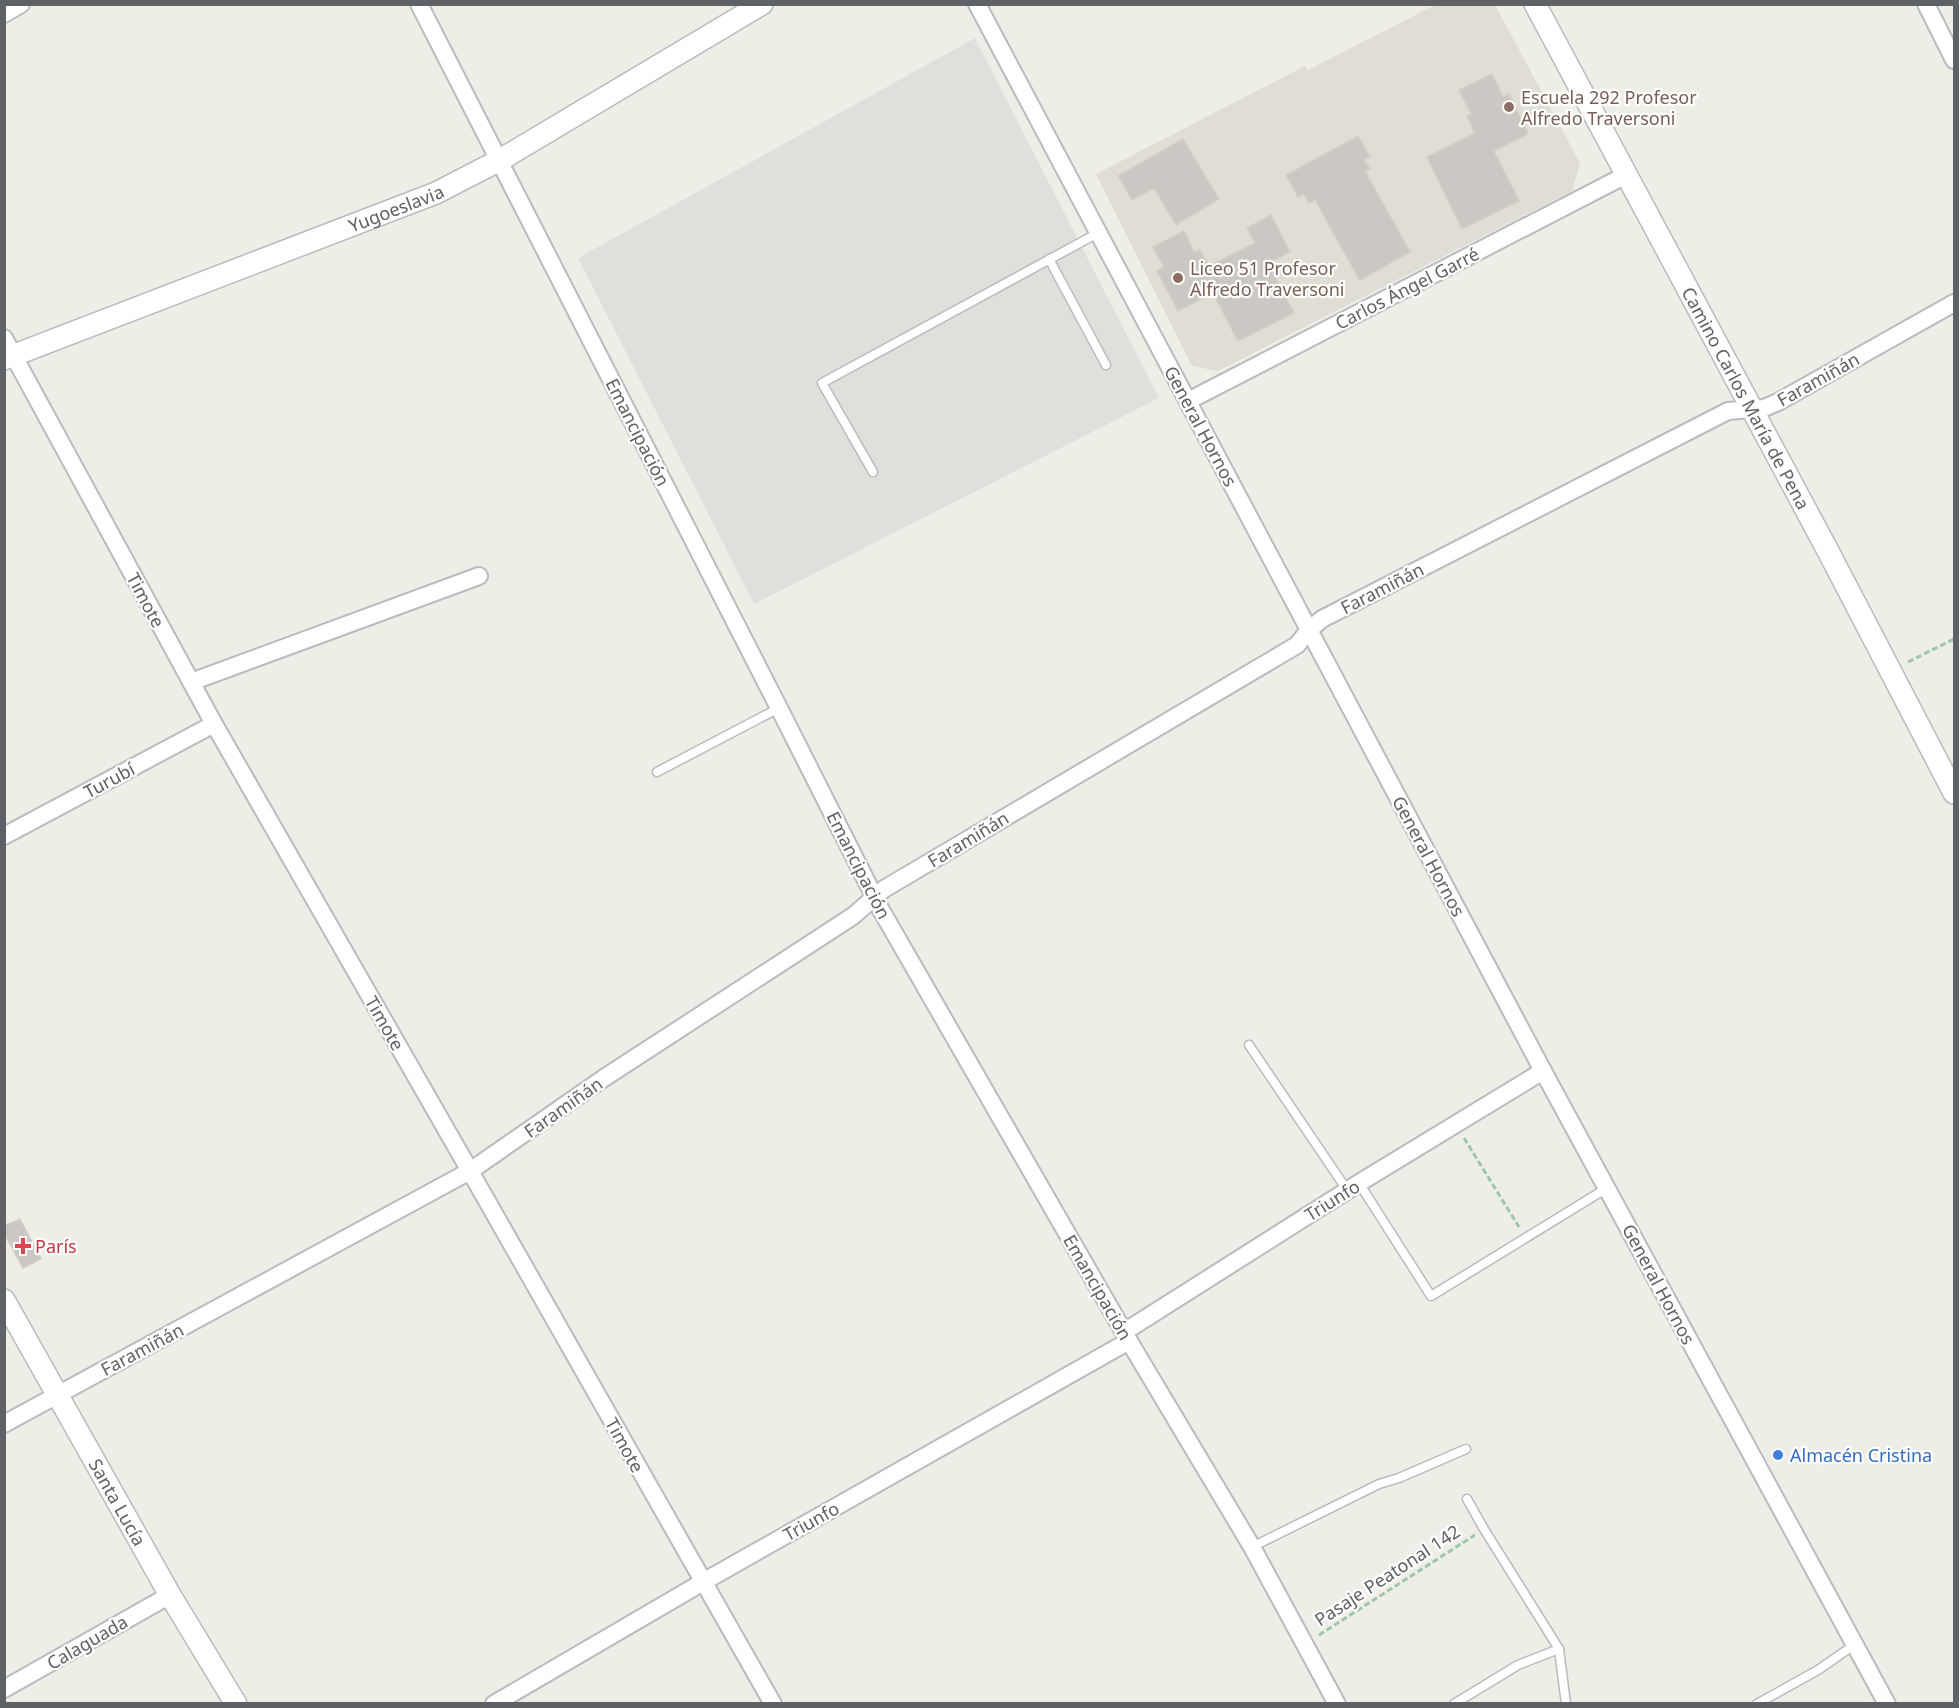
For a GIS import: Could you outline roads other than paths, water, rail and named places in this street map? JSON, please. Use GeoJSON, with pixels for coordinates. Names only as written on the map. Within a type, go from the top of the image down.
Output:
{"type":"FeatureCollection","features":[{"type":"Feature","properties":{"kind":"street"},"geometry":{"type":"LineString","coordinates":[[4,14],[21,4]]}},
{"type":"Feature","properties":{"kind":"street","name":"Emancipación"},"geometry":{"type":"LineString","coordinates":[[419,4],[876,897],[880,910],[1126,1336],[1252,1547],[1337,1704]]}},
{"type":"Feature","properties":{"kind":"street","name":"Yugoeslavia"},"geometry":{"type":"LineString","coordinates":[[8,351],[436,193],[500,160],[762,4]]}},
{"type":"Feature","properties":{"kind":"street","name":"General Hornos"},"geometry":{"type":"LineString","coordinates":[[977,4],[1543,1071],[1887,1704]]}},
{"type":"Feature","properties":{"kind":"street","name":"Camino Carlos María de Pena"},"geometry":{"type":"LineString","coordinates":[[1535,4],[1752,408],[1954,793]]}},
{"type":"Feature","properties":{"kind":"street"},"geometry":{"type":"LineString","coordinates":[[1926,4],[1954,60]]}},
{"type":"Feature","properties":{"kind":"street","name":"Carlos Ángel Garré"},"geometry":{"type":"LineString","coordinates":[[1188,401],[1626,175]]}},
{"type":"Feature","properties":{"kind":"street","name":"Faramiñán"},"geometry":{"type":"LineString","coordinates":[[4,1424],[470,1171],[604,1077],[853,916],[884,888],[1297,645],[1322,619],[1728,411],[1764,408],[1778,402],[1954,303]]}},
{"type":"Feature","properties":{"kind":"street","name":"Timote"},"geometry":{"type":"LineString","coordinates":[[8,351],[213,724],[772,1704]]}},
{"type":"Feature","properties":{"kind":"street"},"geometry":{"type":"LineString","coordinates":[[191,682],[479,576]]}},
{"type":"Feature","properties":{"kind":"street","name":"Turubí"},"geometry":{"type":"LineString","coordinates":[[4,836],[213,724]]}},
{"type":"Feature","properties":{"kind":"street","name":"Triunfo"},"geometry":{"type":"LineString","coordinates":[[494,1704],[1126,1336],[1353,1187],[1543,1071]]}},
{"type":"Feature","properties":{"kind":"street","name":"Santa Lucía"},"geometry":{"type":"LineString","coordinates":[[4,1300],[170,1595],[236,1704]]}},
{"type":"Feature","properties":{"kind":"street","name":"Calaguada"},"geometry":{"type":"LineString","coordinates":[[4,1689],[170,1595]]}},
{"type":"Feature","properties":{"kind":"lane"},"geometry":{"type":"LineString","coordinates":[[873,472],[822,383],[1098,233]]}},
{"type":"Feature","properties":{"kind":"lane"},"geometry":{"type":"LineString","coordinates":[[1049,260],[1106,365]]}},
{"type":"Feature","properties":{"kind":"lane"},"geometry":{"type":"LineString","coordinates":[[657,772],[779,708]]}},
{"type":"Feature","properties":{"kind":"lane"},"geometry":{"type":"LineString","coordinates":[[1249,1045],[1431,1296],[1607,1188]]}},
{"type":"Feature","properties":{"kind":"lane"},"geometry":{"type":"LineString","coordinates":[[1252,1547],[1379,1484],[1399,1478],[1466,1449]]}},
{"type":"Feature","properties":{"kind":"lane"},"geometry":{"type":"LineString","coordinates":[[1467,1499],[1559,1649],[1566,1704]]}},
{"type":"Feature","properties":{"kind":"lane"},"geometry":{"type":"LineString","coordinates":[[1757,1704],[1818,1670],[1854,1645]]}},
{"type":"Feature","properties":{"kind":"lane"},"geometry":{"type":"LineString","coordinates":[[1454,1704],[1518,1665],[1559,1649]]}},
{"type":"Feature","properties":{"kind":"place","name":"Escuela 292 Profesor Alfredo Traversoni"},"geometry":{"type":"Point","coordinates":[1509,107]}},
{"type":"Feature","properties":{"kind":"place","name":"Liceo 51 Profesor Alfredo Traversoni"},"geometry":{"type":"Point","coordinates":[1178,278]}},
{"type":"Feature","properties":{"kind":"place","name":"París"},"geometry":{"type":"Point","coordinates":[23,1246]}},
{"type":"Feature","properties":{"kind":"place","name":"Almacén Cristina"},"geometry":{"type":"Point","coordinates":[1778,1455]}}]}
